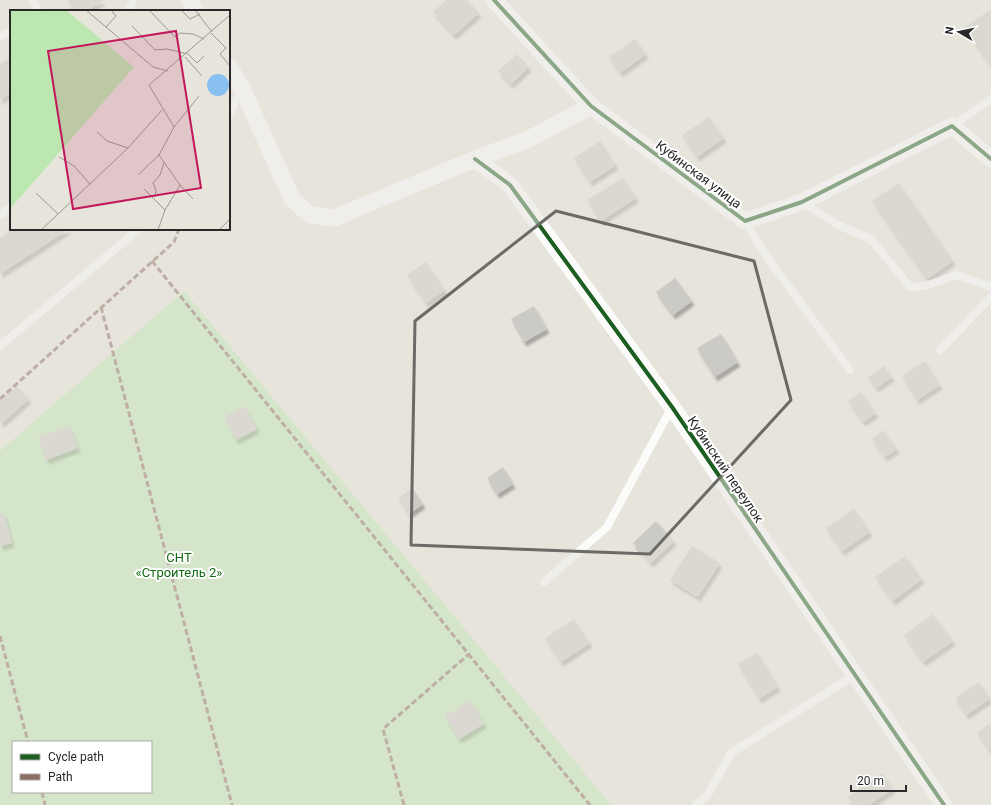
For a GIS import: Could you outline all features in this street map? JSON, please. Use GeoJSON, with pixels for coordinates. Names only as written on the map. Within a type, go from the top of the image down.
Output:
{"type":"FeatureCollection","features":[{"type":"Feature","properties":{"kind":"street"},"geometry":{"type":"LineString","coordinates":[[189,0],[194,10]]}},
{"type":"Feature","properties":{"kind":"street","name":"Кубинская улица"},"geometry":{"type":"LineString","coordinates":[[494,0],[590,106],[745,220],[802,202],[952,126]]}},
{"type":"Feature","properties":{"kind":"street"},"geometry":{"type":"LineString","coordinates":[[230,68],[242,88],[292,199],[310,215],[334,218],[475,159],[527,140],[590,106]]}},
{"type":"Feature","properties":{"kind":"street"},"geometry":{"type":"LineString","coordinates":[[952,126],[991,159]]}},
{"type":"Feature","properties":{"kind":"street","name":"Кубинский переулок"},"geometry":{"type":"LineString","coordinates":[[475,159],[510,185],[672,407],[944,805]]}},
{"type":"Feature","properties":{"kind":"lane"},"geometry":{"type":"LineString","coordinates":[[32,0],[37,10]]}},
{"type":"Feature","properties":{"kind":"lane"},"geometry":{"type":"LineString","coordinates":[[129,10],[133,0]]}},
{"type":"Feature","properties":{"kind":"lane"},"geometry":{"type":"LineString","coordinates":[[0,38],[10,31]]}},
{"type":"Feature","properties":{"kind":"lane"},"geometry":{"type":"LineString","coordinates":[[230,112],[242,88]]}},
{"type":"Feature","properties":{"kind":"lane"},"geometry":{"type":"LineString","coordinates":[[952,126],[991,99]]}},
{"type":"Feature","properties":{"kind":"lane"},"geometry":{"type":"LineString","coordinates":[[802,202],[838,225],[871,239],[910,287],[925,286],[957,275],[991,287]]}},
{"type":"Feature","properties":{"kind":"lane"},"geometry":{"type":"LineString","coordinates":[[0,215],[10,208]]}},
{"type":"Feature","properties":{"kind":"lane"},"geometry":{"type":"LineString","coordinates":[[745,220],[766,256],[850,370]]}},
{"type":"Feature","properties":{"kind":"lane"},"geometry":{"type":"LineString","coordinates":[[0,346],[138,230]]}},
{"type":"Feature","properties":{"kind":"lane"},"geometry":{"type":"LineString","coordinates":[[940,350],[991,297]]}},
{"type":"Feature","properties":{"kind":"lane"},"geometry":{"type":"LineString","coordinates":[[544,582],[607,527],[672,407]]}},
{"type":"Feature","properties":{"kind":"lane"},"geometry":{"type":"LineString","coordinates":[[696,805],[707,796],[731,753],[856,675]]}},
{"type":"Feature","properties":{"kind":"highlighted area"},"geometry":{"type":"Polygon","coordinates":[[[556,211],[754,261],[791,400],[650,554],[411,545],[415,321],[556,211]]]}},
{"type":"Feature","properties":{"kind":"green space","name":"СНТ «Строитель 2»"},"geometry":{"type":"Polygon","coordinates":[[[184,291],[611,805],[0,805],[0,451],[184,291]]]}},
{"type":"Feature","properties":{"kind":"building"},"geometry":{"type":"Polygon","coordinates":[[[67,0],[104,0],[89,10],[73,10],[67,0]]]}},
{"type":"Feature","properties":{"kind":"building"},"geometry":{"type":"Polygon","coordinates":[[[446,0],[467,0],[479,13],[454,35],[433,12],[446,0]]]}},
{"type":"Feature","properties":{"kind":"building"},"geometry":{"type":"Polygon","coordinates":[[[990,10],[991,12],[991,66],[964,28],[990,10]]]}},
{"type":"Feature","properties":{"kind":"building"},"geometry":{"type":"Polygon","coordinates":[[[635,39],[646,54],[620,73],[609,57],[635,39]]]}},
{"type":"Feature","properties":{"kind":"building"},"geometry":{"type":"Polygon","coordinates":[[[517,54],[529,67],[511,84],[498,71],[517,54]]]}},
{"type":"Feature","properties":{"kind":"building"},"geometry":{"type":"Polygon","coordinates":[[[10,58],[10,94],[0,100],[0,64],[10,58]]]}},
{"type":"Feature","properties":{"kind":"building"},"geometry":{"type":"Polygon","coordinates":[[[709,117],[724,138],[697,157],[682,135],[709,117]]]}},
{"type":"Feature","properties":{"kind":"building"},"geometry":{"type":"Polygon","coordinates":[[[600,141],[616,165],[590,182],[574,158],[600,141]]]}},
{"type":"Feature","properties":{"kind":"building"},"geometry":{"type":"Polygon","coordinates":[[[623,178],[636,198],[601,221],[587,200],[623,178]]]}},
{"type":"Feature","properties":{"kind":"building"},"geometry":{"type":"Polygon","coordinates":[[[899,183],[953,261],[927,279],[872,201],[899,183]]]}},
{"type":"Feature","properties":{"kind":"building"},"geometry":{"type":"Polygon","coordinates":[[[12,230],[67,230],[0,274],[0,238],[12,230]]]}},
{"type":"Feature","properties":{"kind":"building"},"geometry":{"type":"Polygon","coordinates":[[[426,262],[445,290],[426,303],[407,275],[426,262]]]}},
{"type":"Feature","properties":{"kind":"building"},"geometry":{"type":"Polygon","coordinates":[[[675,278],[692,301],[673,315],[656,292],[675,278]]]}},
{"type":"Feature","properties":{"kind":"building"},"geometry":{"type":"Polygon","coordinates":[[[534,306],[547,329],[524,342],[511,319],[534,306]]]}},
{"type":"Feature","properties":{"kind":"building"},"geometry":{"type":"Polygon","coordinates":[[[721,334],[738,362],[715,377],[697,348],[721,334]]]}},
{"type":"Feature","properties":{"kind":"building"},"geometry":{"type":"Polygon","coordinates":[[[925,361],[940,385],[917,400],[902,376],[925,361]]]}},
{"type":"Feature","properties":{"kind":"building"},"geometry":{"type":"Polygon","coordinates":[[[884,366],[892,377],[876,388],[868,377],[884,366]]]}},
{"type":"Feature","properties":{"kind":"building"},"geometry":{"type":"Polygon","coordinates":[[[17,386],[29,399],[2,423],[0,421],[0,401],[17,386]]]}},
{"type":"Feature","properties":{"kind":"building"},"geometry":{"type":"Polygon","coordinates":[[[861,392],[876,413],[863,422],[848,401],[861,392]]]}},
{"type":"Feature","properties":{"kind":"building"},"geometry":{"type":"Polygon","coordinates":[[[245,406],[257,429],[236,440],[224,417],[245,406]]]}},
{"type":"Feature","properties":{"kind":"building"},"geometry":{"type":"Polygon","coordinates":[[[69,426],[78,448],[46,460],[38,437],[69,426]]]}},
{"type":"Feature","properties":{"kind":"building"},"geometry":{"type":"Polygon","coordinates":[[[883,430],[897,449],[885,457],[872,439],[883,430]]]}},
{"type":"Feature","properties":{"kind":"building"},"geometry":{"type":"Polygon","coordinates":[[[503,467],[513,484],[497,494],[487,478],[503,467]]]}},
{"type":"Feature","properties":{"kind":"building"},"geometry":{"type":"Polygon","coordinates":[[[412,488],[423,504],[409,514],[398,498],[412,488]]]}},
{"type":"Feature","properties":{"kind":"building"},"geometry":{"type":"Polygon","coordinates":[[[854,509],[870,532],[842,551],[826,528],[854,509]]]}},
{"type":"Feature","properties":{"kind":"building"},"geometry":{"type":"Polygon","coordinates":[[[4,513],[12,543],[0,546],[0,514],[4,513]]]}},
{"type":"Feature","properties":{"kind":"building"},"geometry":{"type":"Polygon","coordinates":[[[656,521],[674,541],[651,563],[633,543],[656,521]]]}},
{"type":"Feature","properties":{"kind":"building"},"geometry":{"type":"Polygon","coordinates":[[[692,546],[720,563],[698,597],[670,580],[692,546]]]}},
{"type":"Feature","properties":{"kind":"building"},"geometry":{"type":"Polygon","coordinates":[[[905,556],[922,579],[893,601],[875,577],[905,556]]]}},
{"type":"Feature","properties":{"kind":"building"},"geometry":{"type":"Polygon","coordinates":[[[933,614],[953,641],[923,662],[904,635],[933,614]]]}},
{"type":"Feature","properties":{"kind":"building"},"geometry":{"type":"Polygon","coordinates":[[[574,619],[590,643],[561,662],[545,638],[574,619]]]}},
{"type":"Feature","properties":{"kind":"building"},"geometry":{"type":"Polygon","coordinates":[[[757,652],[778,687],[759,699],[738,664],[757,652]]]}},
{"type":"Feature","properties":{"kind":"building"},"geometry":{"type":"Polygon","coordinates":[[[979,682],[990,699],[966,715],[955,698],[979,682]]]}},
{"type":"Feature","properties":{"kind":"building"},"geometry":{"type":"Polygon","coordinates":[[[470,700],[484,724],[459,739],[445,716],[470,700]]]}},
{"type":"Feature","properties":{"kind":"building"},"geometry":{"type":"Polygon","coordinates":[[[991,723],[991,749],[989,750],[977,733],[991,723]]]}},
{"type":"Feature","properties":{"kind":"building"},"geometry":{"type":"Polygon","coordinates":[[[882,773],[893,789],[869,805],[853,805],[848,797],[882,773]]]}},
{"type":"Feature","properties":{"kind":"marked path"},"geometry":{"type":"LineString","coordinates":[[0,399],[174,242],[179,230]]}},
{"type":"Feature","properties":{"kind":"marked path"},"geometry":{"type":"LineString","coordinates":[[152,261],[590,805]]}},
{"type":"Feature","properties":{"kind":"marked path"},"geometry":{"type":"LineString","coordinates":[[101,307],[232,805]]}},
{"type":"Feature","properties":{"kind":"marked path"},"geometry":{"type":"LineString","coordinates":[[0,636],[28,741]]}},
{"type":"Feature","properties":{"kind":"marked path"},"geometry":{"type":"LineString","coordinates":[[404,805],[383,729],[469,654]]}},
{"type":"Feature","properties":{"kind":"marked path"},"geometry":{"type":"LineString","coordinates":[[42,793],[45,805]]}},
{"type":"Feature","properties":{"kind":"cycle path"},"geometry":{"type":"LineString","coordinates":[[494,0],[591,106],[745,221],[802,202],[952,126],[991,159]]}},
{"type":"Feature","properties":{"kind":"cycle path"},"geometry":{"type":"LineString","coordinates":[[475,159],[510,185],[672,407],[944,805]]}}]}
